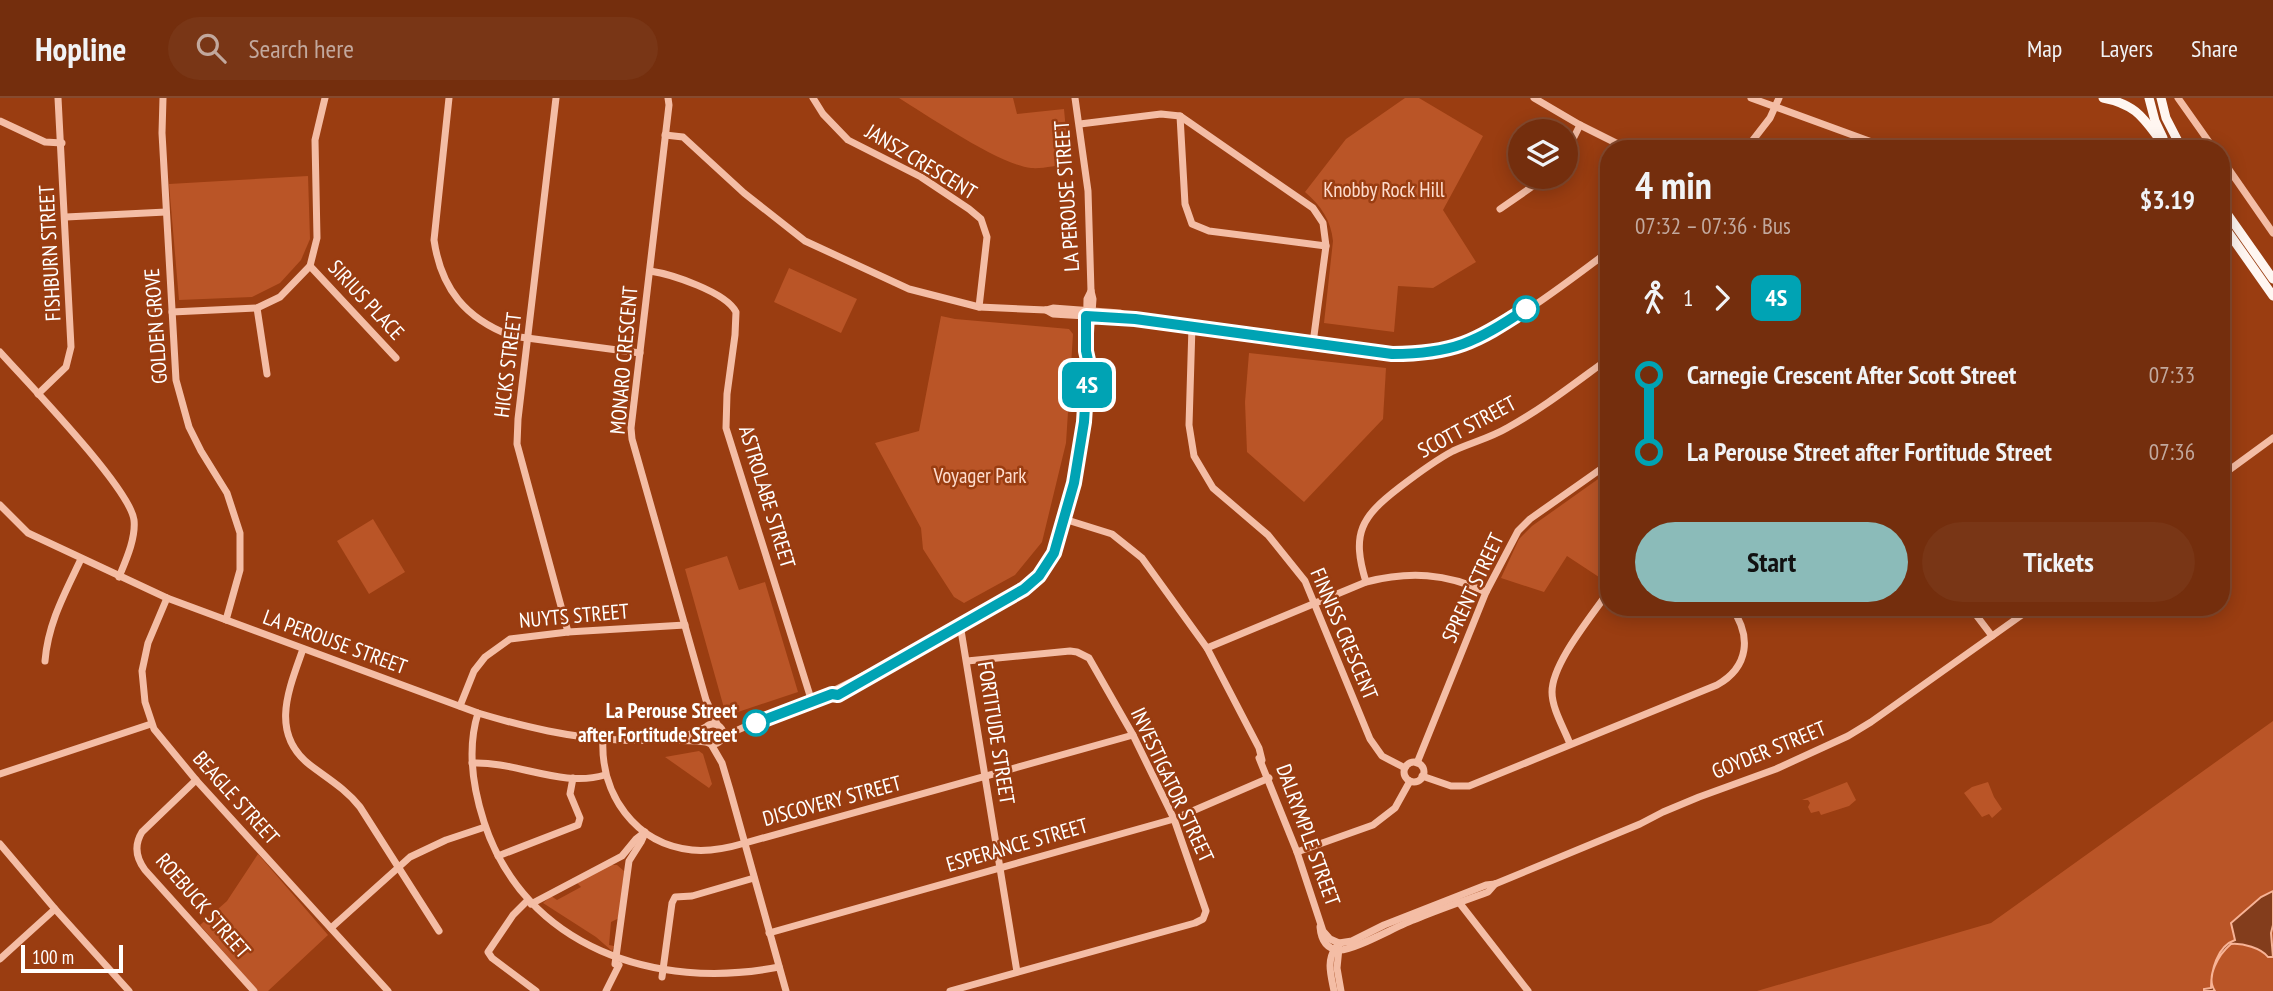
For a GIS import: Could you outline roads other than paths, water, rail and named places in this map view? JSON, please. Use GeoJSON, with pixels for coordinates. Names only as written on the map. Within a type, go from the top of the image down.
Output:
{"type":"FeatureCollection","features":[{"type":"Feature","properties":{"kind":"main road"},"geometry":{"type":"LineString","coordinates":[[2104,98],[2125,103],[2134,109],[2160,140]]}},
{"type":"Feature","properties":{"kind":"main road"},"geometry":{"type":"LineString","coordinates":[[2161,98],[2166,118],[2177,140]]}},
{"type":"Feature","properties":{"kind":"main road"},"geometry":{"type":"LineString","coordinates":[[2149,100],[2164,140]]}},
{"type":"Feature","properties":{"kind":"main road"},"geometry":{"type":"LineString","coordinates":[[2230,218],[2273,279]]}},
{"type":"Feature","properties":{"kind":"main road"},"geometry":{"type":"LineString","coordinates":[[2230,234],[2273,296]]}},
{"type":"Feature","properties":{"kind":"street","name":"FISHBURN STREET"},"geometry":{"type":"LineString","coordinates":[[38,394],[66,367],[71,354],[58,98]]}},
{"type":"Feature","properties":{"kind":"street","name":"GOLDEN GROVE"},"geometry":{"type":"LineString","coordinates":[[163,98],[162,133],[175,371],[184,412],[201,451],[227,493],[240,533],[240,570],[226,620]]}},
{"type":"Feature","properties":{"kind":"street"},"geometry":{"type":"LineString","coordinates":[[172,312],[257,308],[280,297],[310,266],[317,238],[315,140],[325,98]]}},
{"type":"Feature","properties":{"kind":"street"},"geometry":{"type":"LineString","coordinates":[[449,98],[434,226],[436,257],[443,278],[455,297],[474,317],[493,329],[528,339],[640,353]]}},
{"type":"Feature","properties":{"kind":"street","name":"HICKS STREET"},"geometry":{"type":"LineString","coordinates":[[556,98],[517,444],[568,632]]}},
{"type":"Feature","properties":{"kind":"street","name":"MONARO CRESCENT"},"geometry":{"type":"LineString","coordinates":[[667,98],[669,105],[631,428],[706,701],[719,725],[722,739]]}},
{"type":"Feature","properties":{"kind":"street","name":"JANSZ CRESCENT"},"geometry":{"type":"LineString","coordinates":[[813,98],[823,114],[848,140],[921,177],[969,208],[981,219],[987,237],[979,307]]}},
{"type":"Feature","properties":{"kind":"street","name":"LA PEROUSE STREET"},"geometry":{"type":"LineString","coordinates":[[0,505],[28,533],[167,598],[478,713],[523,727],[603,739],[646,741],[681,738],[709,743],[722,739],[741,728],[832,694],[838,695],[897,663],[901,657],[1024,589],[1039,576],[1054,553],[1079,459],[1091,351],[1087,299],[1091,291],[1091,221],[1075,98]]}},
{"type":"Feature","properties":{"kind":"street"},"geometry":{"type":"LineString","coordinates":[[1534,98],[1610,140]]}},
{"type":"Feature","properties":{"kind":"street"},"geometry":{"type":"LineString","coordinates":[[1751,98],[1860,140]]}},
{"type":"Feature","properties":{"kind":"street"},"geometry":{"type":"LineString","coordinates":[[1754,140],[1779,98]]}},
{"type":"Feature","properties":{"kind":"street"},"geometry":{"type":"LineString","coordinates":[[2178,98],[2208,140]]}},
{"type":"Feature","properties":{"kind":"street"},"geometry":{"type":"LineString","coordinates":[[1080,124],[1161,114],[1180,116],[1313,208],[1323,223],[1326,246],[1313,343]]}},
{"type":"Feature","properties":{"kind":"street"},"geometry":{"type":"LineString","coordinates":[[1180,116],[1185,204],[1192,224],[1209,231],[1326,246]]}},
{"type":"Feature","properties":{"kind":"street"},"geometry":{"type":"LineString","coordinates":[[0,121],[45,142],[62,143]]}},
{"type":"Feature","properties":{"kind":"street"},"geometry":{"type":"LineString","coordinates":[[1578,129],[1580,125]]}},
{"type":"Feature","properties":{"kind":"street"},"geometry":{"type":"LineString","coordinates":[[665,135],[683,137],[744,193],[805,241],[909,289],[979,307],[1046,310],[1054,308],[1392,354],[1431,353],[1449,349],[1492,331],[1600,258]]}},
{"type":"Feature","properties":{"kind":"street"},"geometry":{"type":"LineString","coordinates":[[2230,171],[2273,233]]}},
{"type":"Feature","properties":{"kind":"street"},"geometry":{"type":"LineString","coordinates":[[1500,209],[1529,189]]}},
{"type":"Feature","properties":{"kind":"street"},"geometry":{"type":"LineString","coordinates":[[66,218],[166,212]]}},
{"type":"Feature","properties":{"kind":"street","name":"SIRIUS PLACE"},"geometry":{"type":"LineString","coordinates":[[310,266],[396,358]]}},
{"type":"Feature","properties":{"kind":"street","name":"ASTROLABE STREET"},"geometry":{"type":"LineString","coordinates":[[650,271],[679,279],[729,301],[736,314],[726,428],[812,702]]}},
{"type":"Feature","properties":{"kind":"street"},"geometry":{"type":"LineString","coordinates":[[257,308],[267,374]]}},
{"type":"Feature","properties":{"kind":"street","name":"FINNISS CRESCENT"},"geometry":{"type":"LineString","coordinates":[[1192,326],[1189,425],[1194,456],[1213,488],[1282,550],[1305,581],[1370,739],[1382,756],[1405,768]]}},
{"type":"Feature","properties":{"kind":"street"},"geometry":{"type":"LineString","coordinates":[[0,352],[93,457],[130,506],[134,529],[119,577]]}},
{"type":"Feature","properties":{"kind":"street","name":"SCOTT STREET"},"geometry":{"type":"LineString","coordinates":[[1366,582],[1360,564],[1362,528],[1370,513],[1383,500],[1442,457],[1521,420],[1600,365]]}},
{"type":"Feature","properties":{"kind":"street"},"geometry":{"type":"LineString","coordinates":[[2230,470],[2273,438]]}},
{"type":"Feature","properties":{"kind":"street","name":"SPRENT STREET"},"geometry":{"type":"LineString","coordinates":[[1417,763],[1486,593],[1518,531],[1530,519],[1600,470]]}},
{"type":"Feature","properties":{"kind":"street","name":"DALRYMPLE STREET"},"geometry":{"type":"LineString","coordinates":[[1064,519],[1112,534],[1133,549],[1166,589],[1207,649],[1257,746],[1297,852],[1320,923],[1327,937],[1338,948]]}},
{"type":"Feature","properties":{"kind":"street"},"geometry":{"type":"LineString","coordinates":[[45,661],[46,643],[53,620],[81,559]]}},
{"type":"Feature","properties":{"kind":"street"},"geometry":{"type":"LineString","coordinates":[[1207,649],[1366,582],[1396,576],[1425,575],[1448,578],[1486,593]]}},
{"type":"Feature","properties":{"kind":"street","name":"BEAGLE STREET"},"geometry":{"type":"LineString","coordinates":[[167,598],[142,664],[141,685],[151,724],[167,748],[388,991]]}},
{"type":"Feature","properties":{"kind":"street"},"geometry":{"type":"LineString","coordinates":[[1570,744],[1552,693],[1555,675],[1600,605]]}},
{"type":"Feature","properties":{"kind":"street"},"geometry":{"type":"LineString","coordinates":[[1422,776],[1451,786],[1469,786],[1717,685],[1731,677],[1740,664],[1744,648],[1743,630],[1736,616]]}},
{"type":"Feature","properties":{"kind":"street"},"geometry":{"type":"LineString","coordinates":[[1977,616],[1992,636]]}},
{"type":"Feature","properties":{"kind":"street","name":"GOYDER STREET"},"geometry":{"type":"LineString","coordinates":[[1338,948],[1640,824],[1663,811],[1776,769],[1849,736],[2020,616]]}},
{"type":"Feature","properties":{"kind":"street","name":"FORTITUDE STREET"},"geometry":{"type":"LineString","coordinates":[[960,624],[1017,972]]}},
{"type":"Feature","properties":{"kind":"street","name":"NUYTS STREET"},"geometry":{"type":"LineString","coordinates":[[460,706],[474,671],[498,646],[510,639],[568,632],[685,625]]}},
{"type":"Feature","properties":{"kind":"street"},"geometry":{"type":"LineString","coordinates":[[303,649],[286,703],[286,729],[292,745],[303,760],[353,798],[439,931]]}},
{"type":"Feature","properties":{"kind":"street","name":"INVESTIGATOR STREET"},"geometry":{"type":"LineString","coordinates":[[950,991],[1195,923],[1203,919],[1205,907],[1174,819],[1133,735],[1093,665],[1083,654],[1058,651],[967,662]]}},
{"type":"Feature","properties":{"kind":"street","name":"MONARO CRESCENT"},"geometry":{"type":"LineString","coordinates":[[706,701],[703,736],[709,743]]}},
{"type":"Feature","properties":{"kind":"street"},"geometry":{"type":"LineString","coordinates":[[478,713],[472,763],[485,827],[498,856],[529,902],[569,939],[617,965],[662,977],[689,980],[724,979],[779,967]]}},
{"type":"Feature","properties":{"kind":"street"},"geometry":{"type":"LineString","coordinates":[[0,774],[151,724]]}},
{"type":"Feature","properties":{"kind":"street","name":"LA PEROUSE STREET"},"geometry":{"type":"LineString","coordinates":[[681,738],[705,727],[719,725],[741,728]]}},
{"type":"Feature","properties":{"kind":"street","name":"DISCOVERY STREET"},"geometry":{"type":"LineString","coordinates":[[603,739],[602,759],[605,775],[621,810],[645,832],[666,844],[691,850],[718,850],[1133,735]]}},
{"type":"Feature","properties":{"kind":"street"},"geometry":{"type":"LineString","coordinates":[[722,739],[722,763],[786,991]]}},
{"type":"Feature","properties":{"kind":"street"},"geometry":{"type":"LineString","coordinates":[[709,743],[722,763]]}},
{"type":"Feature","properties":{"kind":"street"},"geometry":{"type":"LineString","coordinates":[[472,763],[491,763],[584,779],[605,775]]}},
{"type":"Feature","properties":{"kind":"street"},"geometry":{"type":"LineString","coordinates":[[1410,763],[1417,763],[1422,768],[1422,776],[1418,780],[1410,781],[1405,777],[1405,768],[1410,763]]}},
{"type":"Feature","properties":{"kind":"street"},"geometry":{"type":"LineString","coordinates":[[498,856],[578,825],[580,818],[570,794],[573,778]]}},
{"type":"Feature","properties":{"kind":"street","name":"ESPERANCE STREET"},"geometry":{"type":"LineString","coordinates":[[769,933],[1174,819],[1269,778]]}},
{"type":"Feature","properties":{"kind":"street","name":"ROEBUCK STREET"},"geometry":{"type":"LineString","coordinates":[[196,780],[142,832],[137,841],[138,856],[145,870],[254,991]]}},
{"type":"Feature","properties":{"kind":"street"},"geometry":{"type":"LineString","coordinates":[[1297,852],[1373,825],[1395,808],[1410,781]]}},
{"type":"Feature","properties":{"kind":"street"},"geometry":{"type":"LineString","coordinates":[[331,928],[410,857],[485,827]]}},
{"type":"Feature","properties":{"kind":"street"},"geometry":{"type":"LineString","coordinates":[[536,991],[488,953],[513,915],[529,902],[622,856],[645,832]]}},
{"type":"Feature","properties":{"kind":"street"},"geometry":{"type":"LineString","coordinates":[[606,991],[617,965],[629,862],[645,832]]}},
{"type":"Feature","properties":{"kind":"street"},"geometry":{"type":"LineString","coordinates":[[0,844],[129,991]]}},
{"type":"Feature","properties":{"kind":"street"},"geometry":{"type":"LineString","coordinates":[[662,977],[672,903],[676,897],[692,896],[754,878]]}},
{"type":"Feature","properties":{"kind":"street"},"geometry":{"type":"LineString","coordinates":[[1458,900],[1528,991]]}},
{"type":"Feature","properties":{"kind":"street"},"geometry":{"type":"LineString","coordinates":[[0,959],[55,909]]}},
{"type":"Feature","properties":{"kind":"street"},"geometry":{"type":"LineString","coordinates":[[1334,991],[1330,963],[1338,948]]}},
{"type":"Feature","properties":{"kind":"street"},"geometry":{"type":"LineString","coordinates":[[1338,948],[1337,968],[1341,991]]}},
{"type":"Feature","properties":{"kind":"place","name":"La Perouse Street after Fortitude Street"},"geometry":{"type":"Point","coordinates":[756,723]}},
{"type":"Feature","properties":{"kind":"park label","name":"Knobby Rock Hill"},"geometry":{"type":"Point","coordinates":[1384,190]}},
{"type":"Feature","properties":{"kind":"park label","name":"Voyager Park"},"geometry":{"type":"Point","coordinates":[980,476]}}]}
